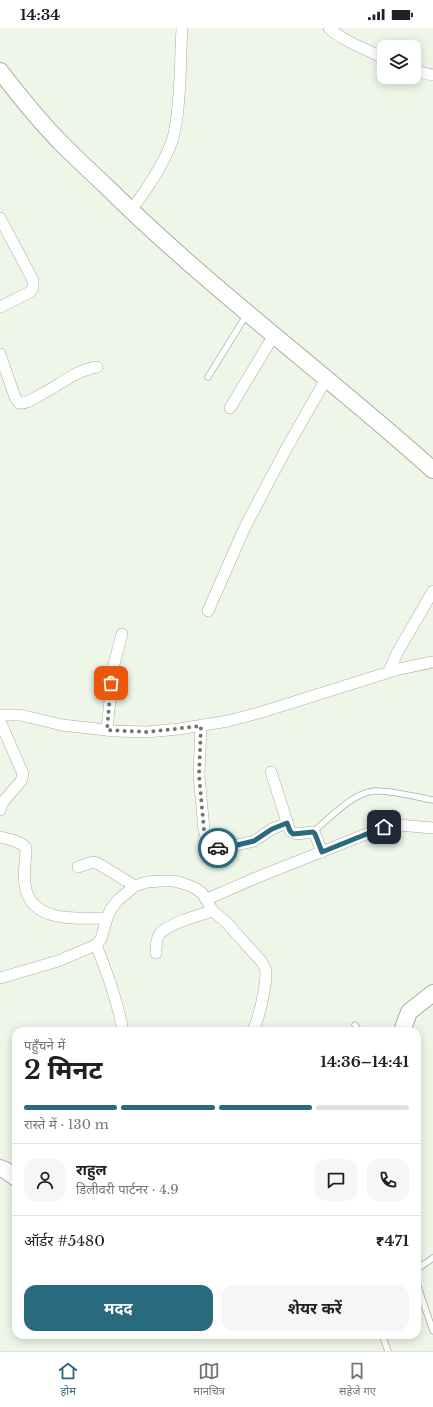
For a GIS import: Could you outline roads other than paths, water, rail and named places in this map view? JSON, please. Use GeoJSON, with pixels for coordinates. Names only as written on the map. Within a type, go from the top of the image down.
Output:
{"type":"FeatureCollection","features":[{"type":"Feature","properties":{"kind":"main road"},"geometry":{"type":"LineString","coordinates":[[0,71],[22,100],[62,144],[130,211],[219,290],[433,470]]}},
{"type":"Feature","properties":{"kind":"main road"},"geometry":{"type":"LineString","coordinates":[[404,1027],[410,1012],[433,993]]}},
{"type":"Feature","properties":{"kind":"main road"},"geometry":{"type":"LineString","coordinates":[[0,1168],[12,1175]]}},
{"type":"Feature","properties":{"kind":"street"},"geometry":{"type":"LineString","coordinates":[[130,211],[140,199],[162,162],[169,149],[174,134],[178,106],[182,28]]}},
{"type":"Feature","properties":{"kind":"street"},"geometry":{"type":"LineString","coordinates":[[329,28],[348,42],[377,55]]}},
{"type":"Feature","properties":{"kind":"street"},"geometry":{"type":"LineString","coordinates":[[421,72],[433,75]]}},
{"type":"Feature","properties":{"kind":"street"},"geometry":{"type":"LineString","coordinates":[[0,218],[33,280],[33,288],[30,292],[0,307]]}},
{"type":"Feature","properties":{"kind":"street"},"geometry":{"type":"LineString","coordinates":[[230,408],[274,335]]}},
{"type":"Feature","properties":{"kind":"street"},"geometry":{"type":"LineString","coordinates":[[0,354],[17,402],[19,403],[26,402],[79,372],[97,367]]}},
{"type":"Feature","properties":{"kind":"street"},"geometry":{"type":"LineString","coordinates":[[208,611],[245,527],[285,451],[326,379]]}},
{"type":"Feature","properties":{"kind":"street"},"geometry":{"type":"LineString","coordinates":[[389,672],[397,652],[433,591]]}},
{"type":"Feature","properties":{"kind":"street"},"geometry":{"type":"LineString","coordinates":[[107,730],[113,668],[122,634]]}},
{"type":"Feature","properties":{"kind":"street"},"geometry":{"type":"LineString","coordinates":[[0,715],[20,715],[62,725],[107,730],[147,732],[201,726],[262,712],[399,668],[433,662]]}},
{"type":"Feature","properties":{"kind":"street"},"geometry":{"type":"LineString","coordinates":[[0,721],[23,774],[21,781],[3,802],[0,810]]}},
{"type":"Feature","properties":{"kind":"street"},"geometry":{"type":"LineString","coordinates":[[201,726],[199,775],[204,830],[207,840],[216,848],[225,848],[254,841],[272,829],[287,823]]}},
{"type":"Feature","properties":{"kind":"street"},"geometry":{"type":"LineString","coordinates":[[271,772],[290,831],[293,834],[313,832],[322,852]]}},
{"type":"Feature","properties":{"kind":"street"},"geometry":{"type":"LineString","coordinates":[[207,899],[384,827],[398,825],[433,828]]}},
{"type":"Feature","properties":{"kind":"street"},"geometry":{"type":"LineString","coordinates":[[0,837],[20,843],[26,848],[25,884],[27,894],[35,906],[54,917],[106,918]]}},
{"type":"Feature","properties":{"kind":"street"},"geometry":{"type":"LineString","coordinates":[[78,867],[97,862],[135,886]]}},
{"type":"Feature","properties":{"kind":"street"},"geometry":{"type":"LineString","coordinates":[[0,978],[58,961],[96,945],[101,939],[106,918],[111,909],[118,900],[135,886],[147,882],[174,881],[195,888],[202,893],[213,911],[261,961],[266,978],[260,1009],[254,1027]]}},
{"type":"Feature","properties":{"kind":"street"},"geometry":{"type":"LineString","coordinates":[[156,953],[158,937],[161,933],[184,920],[213,911]]}},
{"type":"Feature","properties":{"kind":"street"},"geometry":{"type":"LineString","coordinates":[[96,945],[110,978],[119,1008],[122,1027]]}},
{"type":"Feature","properties":{"kind":"lane"},"geometry":{"type":"LineString","coordinates":[[208,377],[247,313]]}},
{"type":"Feature","properties":{"kind":"lane"},"geometry":{"type":"LineString","coordinates":[[313,832],[348,802],[361,795],[374,791],[433,800]]}},
{"type":"Feature","properties":{"kind":"lane"},"geometry":{"type":"LineString","coordinates":[[421,1266],[433,1258]]}},
{"type":"Feature","properties":{"kind":"lane"},"geometry":{"type":"LineString","coordinates":[[421,1296],[433,1330]]}},
{"type":"Feature","properties":{"kind":"lane"},"geometry":{"type":"LineString","coordinates":[[384,1339],[388,1351]]}}]}
